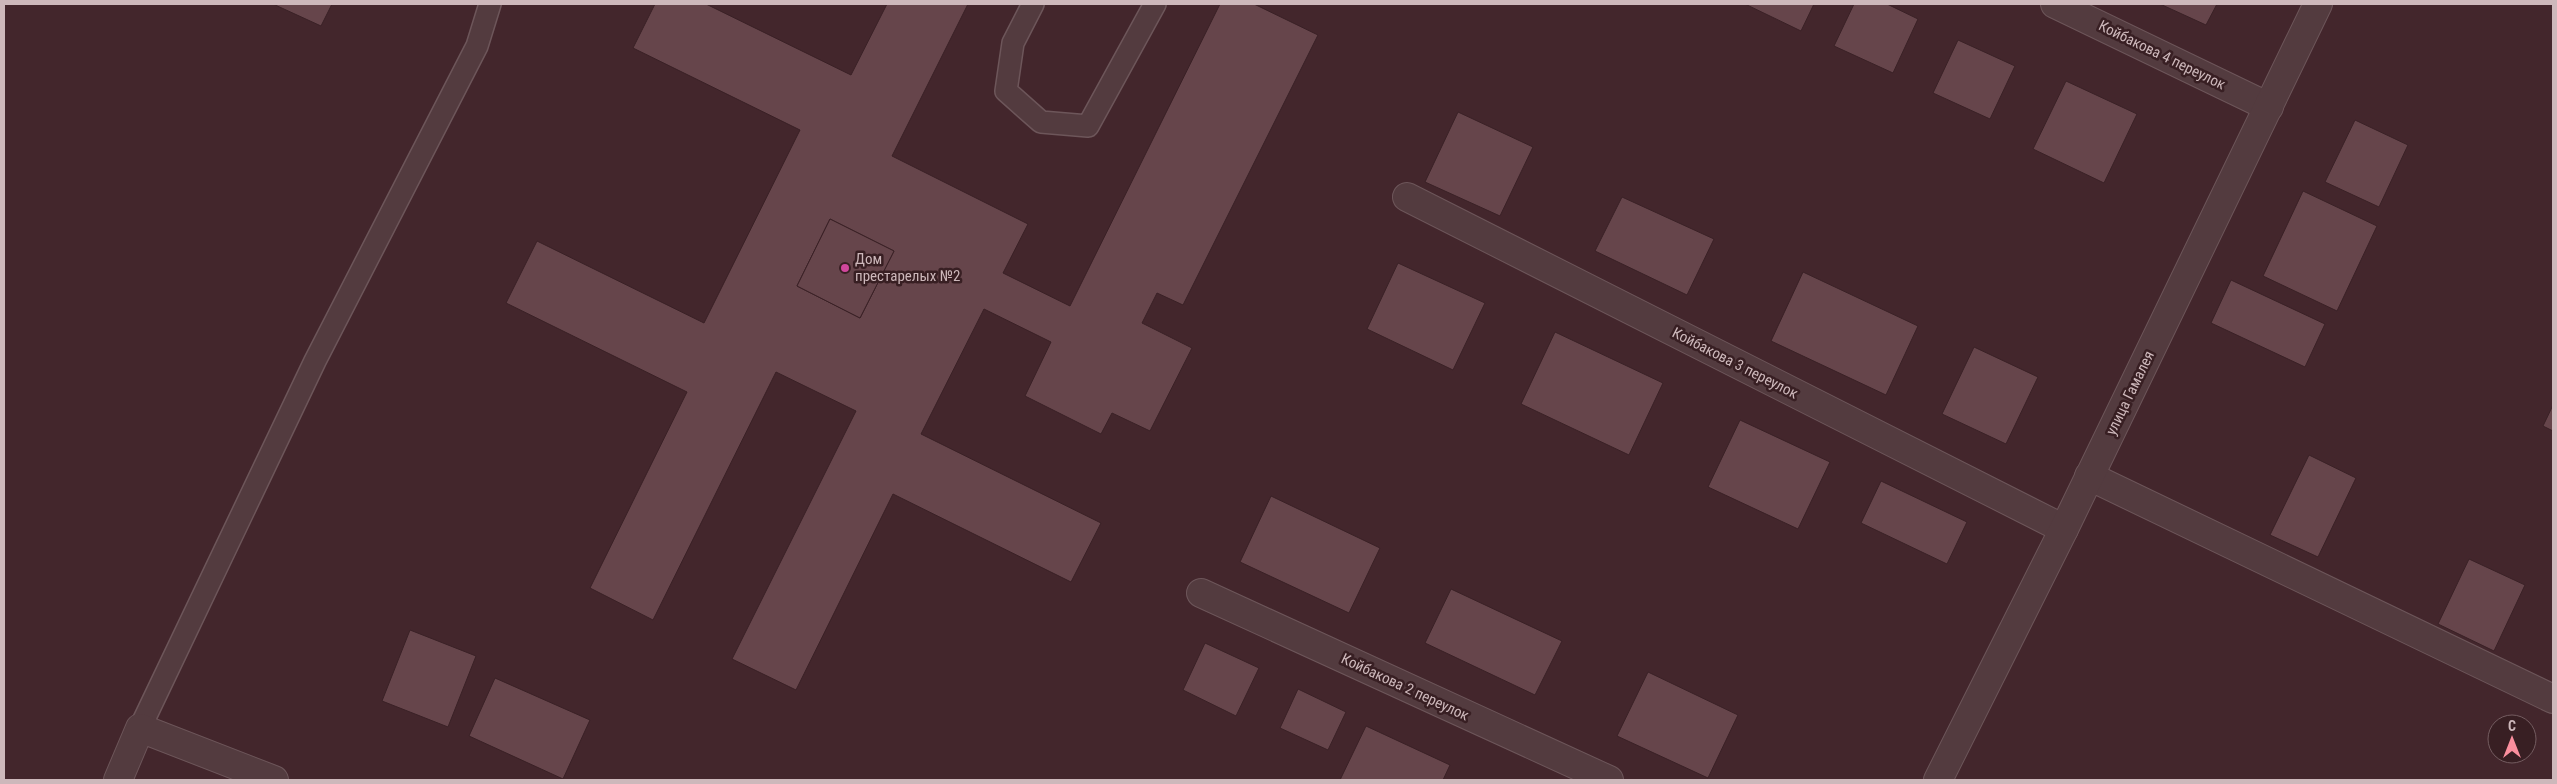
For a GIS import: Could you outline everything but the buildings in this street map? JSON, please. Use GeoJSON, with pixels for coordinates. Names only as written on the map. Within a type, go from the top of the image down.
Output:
{"type":"FeatureCollection","features":[{"type":"Feature","properties":{"kind":"street","name":"Койбакова 4 переулок"},"geometry":{"type":"LineString","coordinates":[[2055,4],[2269,107]]}},
{"type":"Feature","properties":{"kind":"street","name":"улица Гамалея"},"geometry":{"type":"LineString","coordinates":[[1938,780],[2064,529],[2318,4]]}},
{"type":"Feature","properties":{"kind":"street","name":"Койбакова 3 переулок"},"geometry":{"type":"LineString","coordinates":[[1407,197],[2064,529]]}},
{"type":"Feature","properties":{"kind":"street"},"geometry":{"type":"LineString","coordinates":[[2089,476],[2553,699]]}},
{"type":"Feature","properties":{"kind":"street","name":"Койбакова 2 переулок"},"geometry":{"type":"LineString","coordinates":[[1201,593],[1609,780]]}},
{"type":"Feature","properties":{"kind":"street"},"geometry":{"type":"LineString","coordinates":[[118,780],[140,728],[274,780]]}},
{"type":"Feature","properties":{"kind":"lane"},"geometry":{"type":"LineString","coordinates":[[140,728],[315,361],[477,46],[490,4]]}},
{"type":"Feature","properties":{"kind":"lane"},"geometry":{"type":"LineString","coordinates":[[1033,4],[1013,43],[1006,91],[1041,122],[1088,126],[1155,4]]}},
{"type":"Feature","properties":{"kind":"place","name":"Дом престарелых №2"},"geometry":{"type":"Point","coordinates":[845,268]}}]}
